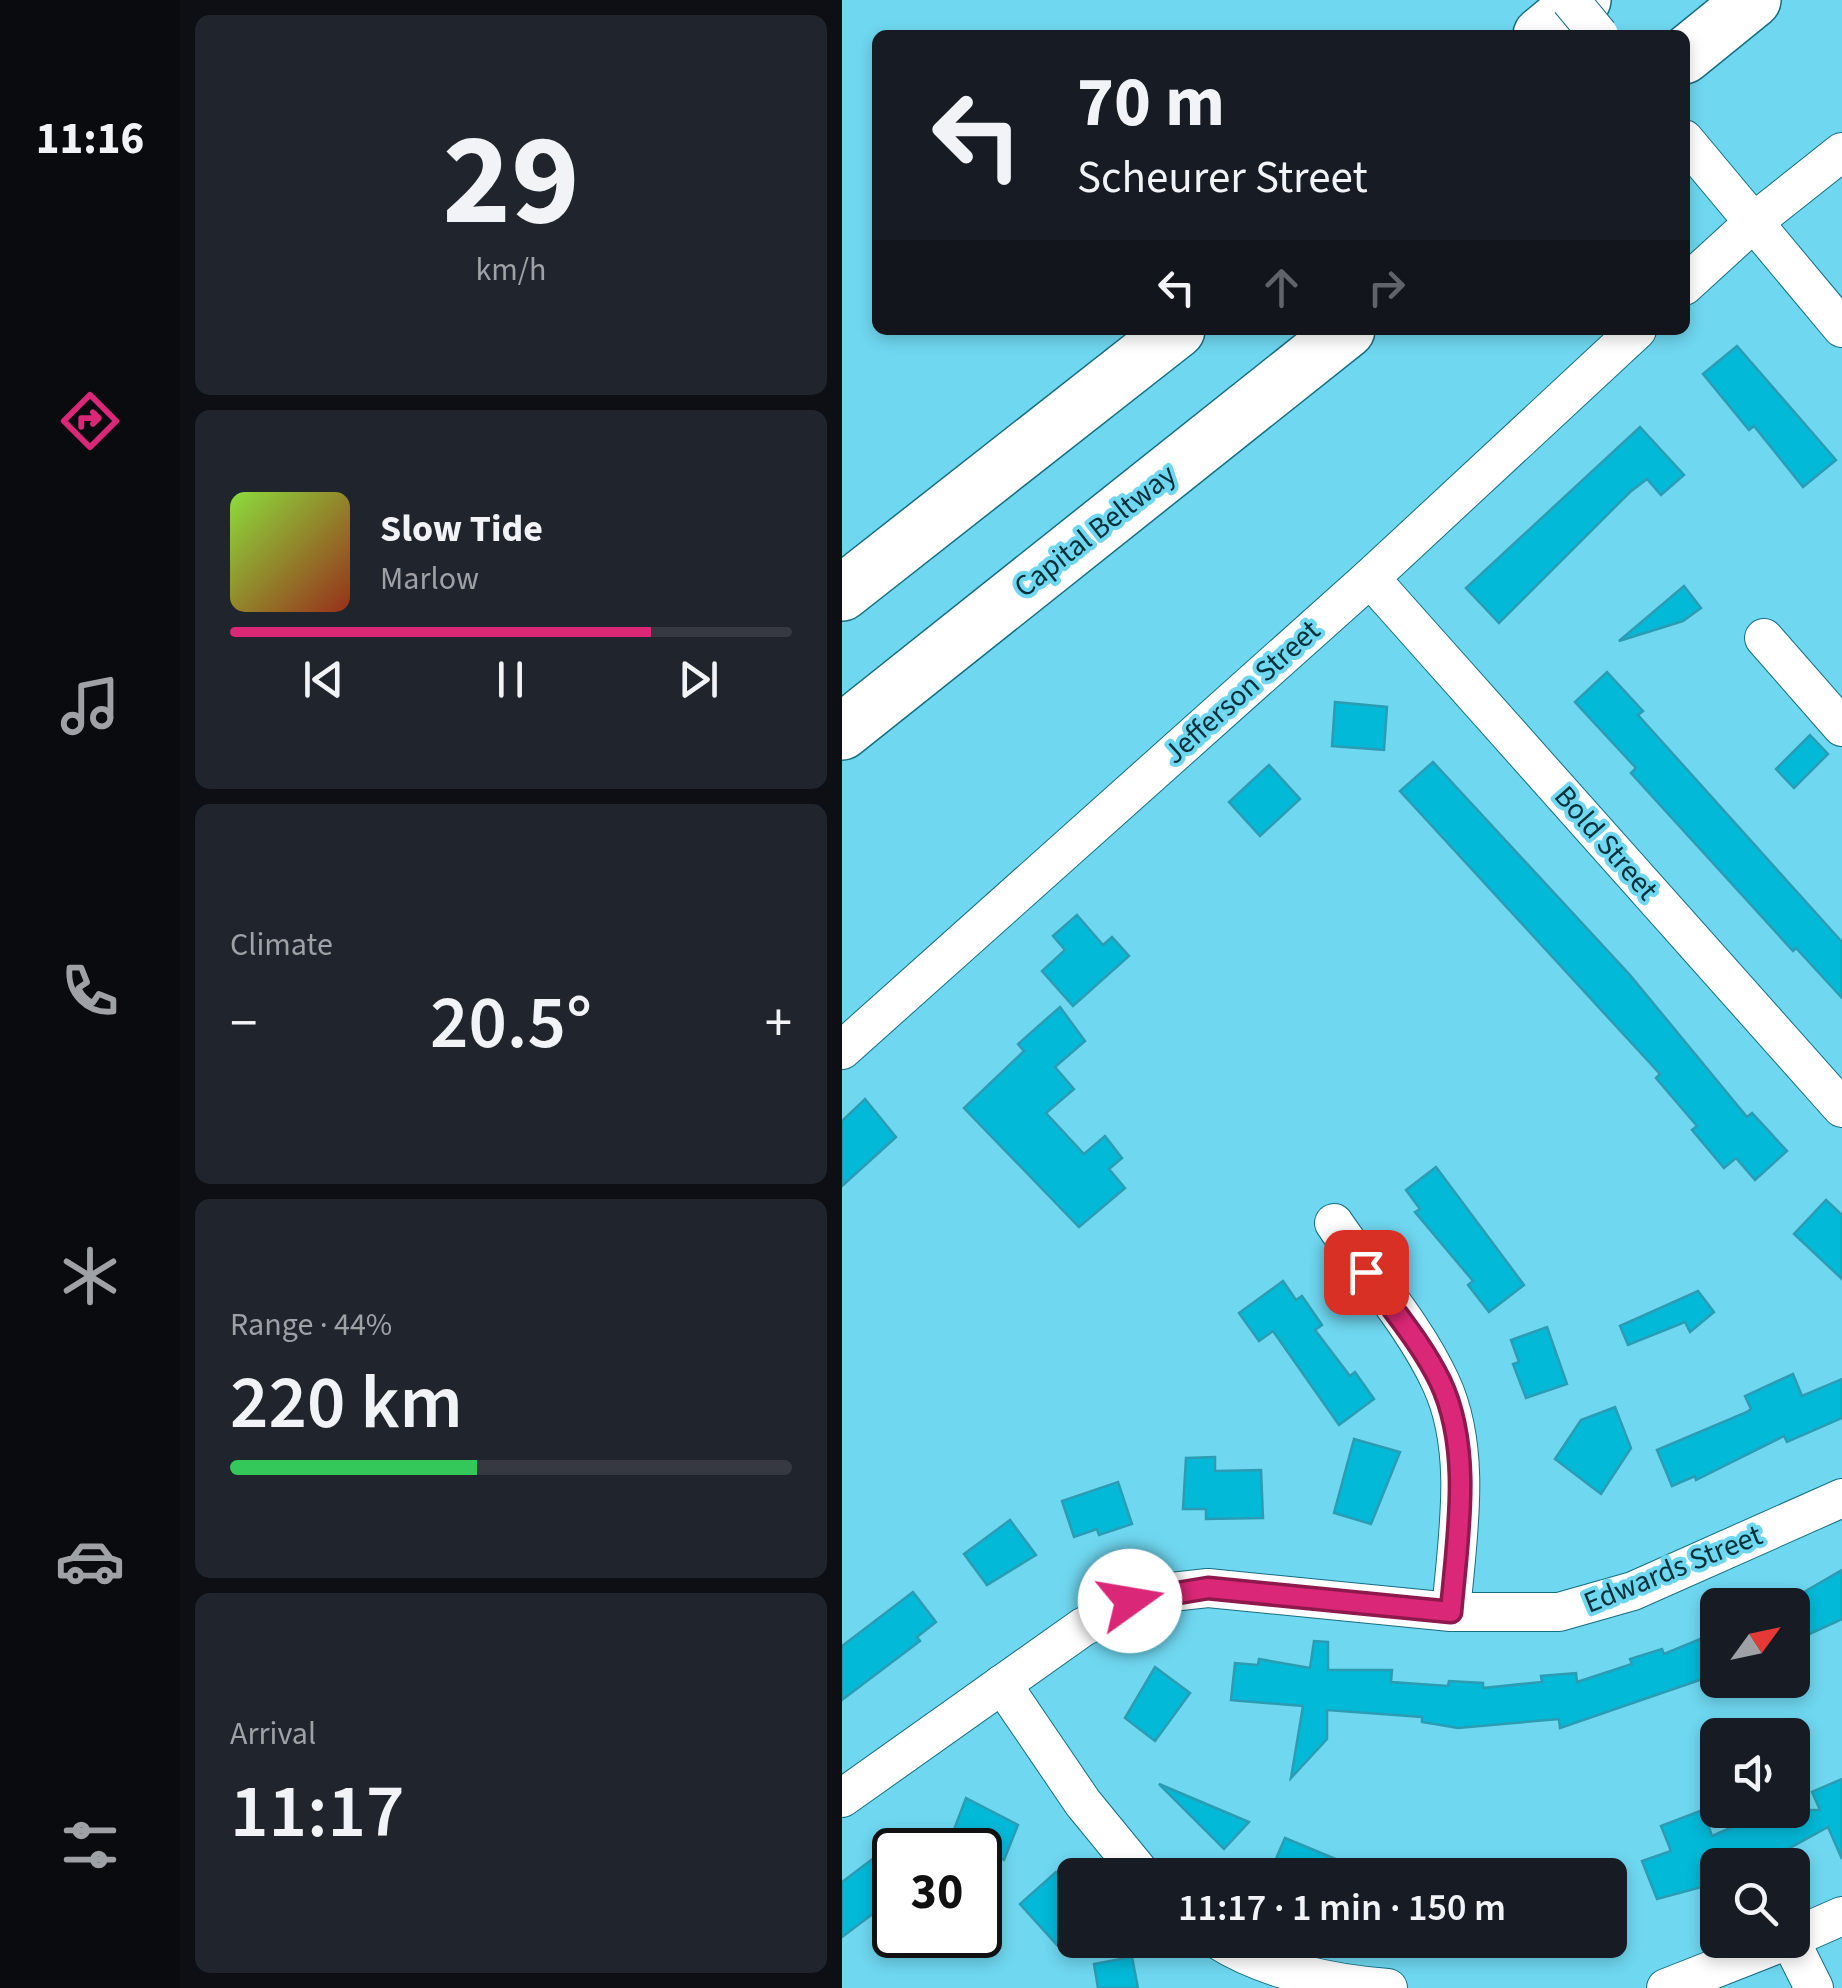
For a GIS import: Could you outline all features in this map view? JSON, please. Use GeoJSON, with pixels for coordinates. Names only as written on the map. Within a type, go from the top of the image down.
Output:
{"type":"FeatureCollection","features":[{"type":"Feature","properties":{"kind":"highway"},"geometry":{"type":"LineString","coordinates":[[1547,30],[1584,0]]}},
{"type":"Feature","properties":{"kind":"highway"},"geometry":{"type":"LineString","coordinates":[[1690,51],[1754,0]]}},
{"type":"Feature","properties":{"kind":"highway"},"geometry":{"type":"LineString","coordinates":[[842,594],[1171,335]]}},
{"type":"Feature","properties":{"kind":"highway","name":"Capital Beltway"},"geometry":{"type":"LineString","coordinates":[[842,732],[1341,335]]}},
{"type":"Feature","properties":{"kind":"street"},"geometry":{"type":"LineString","coordinates":[[1570,0],[1595,30]]}},
{"type":"Feature","properties":{"kind":"street"},"geometry":{"type":"LineString","coordinates":[[1690,145],[1842,328]]}},
{"type":"Feature","properties":{"kind":"street"},"geometry":{"type":"LineString","coordinates":[[1690,281],[1755,221],[1842,152]]}},
{"type":"Feature","properties":{"kind":"street","name":"Jefferson Street"},"geometry":{"type":"LineString","coordinates":[[842,1050],[1370,578],[1633,335]]}},
{"type":"Feature","properties":{"kind":"street","name":"Bold Street"},"geometry":{"type":"LineString","coordinates":[[1370,578],[1842,1108]]}},
{"type":"Feature","properties":{"kind":"street"},"geometry":{"type":"LineString","coordinates":[[1764,638],[1842,727]]}},
{"type":"Feature","properties":{"kind":"street"},"geometry":{"type":"LineString","coordinates":[[1334,1223],[1432,1367],[1449,1406],[1459,1467],[1451,1612]]}},
{"type":"Feature","properties":{"kind":"street","name":"Edwards Street"},"geometry":{"type":"LineString","coordinates":[[842,1798],[1083,1627],[1154,1594],[1208,1588],[1451,1612],[1522,1614],[1590,1605],[1666,1578],[1842,1498]]}},
{"type":"Feature","properties":{"kind":"street"},"geometry":{"type":"LineString","coordinates":[[1002,1684],[1082,1803],[1128,1858]]}},
{"type":"Feature","properties":{"kind":"street"},"geometry":{"type":"LineString","coordinates":[[1810,1930],[1842,1916]]}},
{"type":"Feature","properties":{"kind":"street"},"geometry":{"type":"LineString","coordinates":[[1666,1988],[1742,1958]]}},
{"type":"Feature","properties":{"kind":"street"},"geometry":{"type":"LineString","coordinates":[[1799,1958],[1814,1988]]}},
{"type":"Feature","properties":{"kind":"street"},"geometry":{"type":"LineString","coordinates":[[1235,1962],[1388,1988]]}},
{"type":"Feature","properties":{"kind":"building"},"geometry":{"type":"Polygon","coordinates":[[[1737,346],[1836,460],[1803,487],[1754,426],[1749,430],[1703,374],[1737,346]]]}},
{"type":"Feature","properties":{"kind":"building"},"geometry":{"type":"Polygon","coordinates":[[[1640,427],[1684,475],[1661,495],[1647,479],[1630,492],[1499,623],[1466,588],[1640,427]]]}},
{"type":"Feature","properties":{"kind":"building"},"geometry":{"type":"Polygon","coordinates":[[[1684,586],[1701,608],[1683,621],[1619,641],[1684,586]]]}},
{"type":"Feature","properties":{"kind":"building"},"geometry":{"type":"Polygon","coordinates":[[[1607,672],[1643,711],[1638,715],[1842,942],[1842,998],[1796,948],[1793,951],[1631,773],[1636,768],[1575,702],[1607,672]]]}},
{"type":"Feature","properties":{"kind":"building"},"geometry":{"type":"Polygon","coordinates":[[[1335,702],[1387,707],[1384,750],[1332,746],[1335,702]]]}},
{"type":"Feature","properties":{"kind":"building"},"geometry":{"type":"Polygon","coordinates":[[[1810,735],[1828,754],[1794,788],[1776,769],[1810,735]]]}},
{"type":"Feature","properties":{"kind":"building"},"geometry":{"type":"Polygon","coordinates":[[[1433,762],[1630,975],[1747,1117],[1752,1113],[1787,1151],[1755,1180],[1736,1158],[1724,1168],[1692,1130],[1697,1126],[1656,1078],[1660,1074],[1400,791],[1433,762]]]}},
{"type":"Feature","properties":{"kind":"building"},"geometry":{"type":"Polygon","coordinates":[[[1269,765],[1300,799],[1260,836],[1229,802],[1269,765]]]}},
{"type":"Feature","properties":{"kind":"building"},"geometry":{"type":"Polygon","coordinates":[[[1077,915],[1103,945],[1112,937],[1129,956],[1073,1006],[1042,971],[1065,950],[1053,936],[1077,915]]]}},
{"type":"Feature","properties":{"kind":"building"},"geometry":{"type":"Polygon","coordinates":[[[1060,1007],[1085,1041],[1055,1067],[1074,1089],[1046,1113],[1084,1154],[1105,1136],[1122,1158],[1109,1169],[1125,1188],[1079,1227],[964,1108],[1024,1051],[1018,1044],[1060,1007]]]}},
{"type":"Feature","properties":{"kind":"building"},"geometry":{"type":"Polygon","coordinates":[[[865,1099],[896,1137],[842,1186],[842,1121],[865,1099]]]}},
{"type":"Feature","properties":{"kind":"building"},"geometry":{"type":"Polygon","coordinates":[[[1436,1167],[1524,1285],[1489,1312],[1468,1285],[1473,1281],[1415,1212],[1420,1209],[1406,1190],[1436,1167]]]}},
{"type":"Feature","properties":{"kind":"building"},"geometry":{"type":"Polygon","coordinates":[[[1826,1200],[1842,1215],[1842,1279],[1794,1234],[1826,1200]]]}},
{"type":"Feature","properties":{"kind":"building"},"geometry":{"type":"Polygon","coordinates":[[[1283,1281],[1296,1300],[1302,1296],[1322,1325],[1315,1330],[1350,1376],[1355,1372],[1374,1399],[1339,1425],[1273,1331],[1259,1341],[1239,1313],[1283,1281]]]}},
{"type":"Feature","properties":{"kind":"building"},"geometry":{"type":"Polygon","coordinates":[[[1698,1291],[1714,1312],[1690,1332],[1685,1322],[1628,1345],[1620,1326],[1698,1291]]]}},
{"type":"Feature","properties":{"kind":"building"},"geometry":{"type":"Polygon","coordinates":[[[1547,1327],[1567,1384],[1526,1398],[1513,1364],[1519,1362],[1511,1340],[1547,1327]]]}},
{"type":"Feature","properties":{"kind":"building"},"geometry":{"type":"Polygon","coordinates":[[[1793,1374],[1802,1396],[1842,1379],[1842,1418],[1787,1442],[1784,1436],[1696,1480],[1695,1476],[1672,1486],[1657,1450],[1747,1412],[1751,1409],[1745,1396],[1793,1374]]]}},
{"type":"Feature","properties":{"kind":"building"},"geometry":{"type":"Polygon","coordinates":[[[1615,1407],[1631,1448],[1601,1494],[1555,1459],[1581,1420],[1615,1407]]]}},
{"type":"Feature","properties":{"kind":"building"},"geometry":{"type":"Polygon","coordinates":[[[1354,1439],[1400,1452],[1371,1524],[1334,1513],[1354,1439]]]}},
{"type":"Feature","properties":{"kind":"building"},"geometry":{"type":"Polygon","coordinates":[[[1215,1457],[1215,1471],[1261,1470],[1263,1518],[1206,1519],[1206,1509],[1183,1509],[1186,1458],[1215,1457]]]}},
{"type":"Feature","properties":{"kind":"building"},"geometry":{"type":"Polygon","coordinates":[[[1118,1482],[1132,1524],[1099,1535],[1097,1529],[1074,1537],[1062,1501],[1118,1482]]]}},
{"type":"Feature","properties":{"kind":"building"},"geometry":{"type":"Polygon","coordinates":[[[1010,1520],[1036,1555],[987,1585],[964,1554],[1010,1520]]]}},
{"type":"Feature","properties":{"kind":"building"},"geometry":{"type":"Polygon","coordinates":[[[1842,1570],[1842,1619],[1810,1634],[1810,1589],[1842,1570]]]}},
{"type":"Feature","properties":{"kind":"building"},"geometry":{"type":"Polygon","coordinates":[[[913,1592],[936,1622],[917,1637],[920,1641],[842,1700],[842,1646],[913,1592]]]}},
{"type":"Feature","properties":{"kind":"building"},"geometry":{"type":"Polygon","coordinates":[[[1700,1639],[1700,1680],[1560,1728],[1559,1719],[1458,1728],[1422,1722],[1422,1717],[1327,1710],[1327,1739],[1291,1778],[1303,1706],[1231,1700],[1235,1663],[1258,1665],[1259,1659],[1310,1668],[1314,1641],[1328,1642],[1328,1670],[1392,1670],[1391,1682],[1448,1686],[1449,1681],[1483,1683],[1483,1688],[1542,1682],[1541,1676],[1576,1673],[1577,1682],[1632,1664],[1630,1659],[1662,1649],[1664,1654],[1700,1639]]]}},
{"type":"Feature","properties":{"kind":"building"},"geometry":{"type":"Polygon","coordinates":[[[1155,1667],[1190,1693],[1155,1741],[1125,1718],[1155,1667]]]}},
{"type":"Feature","properties":{"kind":"building"},"geometry":{"type":"Polygon","coordinates":[[[1842,1779],[1842,1859],[1828,1827],[1790,1848],[1700,1848],[1700,1887],[1657,1899],[1642,1861],[1671,1851],[1661,1826],[1700,1811],[1700,1828],[1709,1828],[1712,1836],[1730,1828],[1810,1828],[1810,1810],[1820,1810],[1812,1792],[1842,1779]]]}},
{"type":"Feature","properties":{"kind":"building"},"geometry":{"type":"Polygon","coordinates":[[[1159,1784],[1249,1822],[1224,1849],[1159,1784]]]}},
{"type":"Feature","properties":{"kind":"building"},"geometry":{"type":"Polygon","coordinates":[[[966,1798],[1018,1825],[1004,1860],[1002,1828],[955,1828],[966,1798]]]}},
{"type":"Feature","properties":{"kind":"building"},"geometry":{"type":"Polygon","coordinates":[[[1285,1838],[1333,1858],[1276,1858],[1285,1838]]]}},
{"type":"Feature","properties":{"kind":"building"},"geometry":{"type":"Polygon","coordinates":[[[872,1859],[872,1914],[842,1937],[842,1882],[872,1859]]]}},
{"type":"Feature","properties":{"kind":"building"},"geometry":{"type":"Polygon","coordinates":[[[1056,1872],[1057,1945],[1020,1904],[1056,1872]]]}},
{"type":"Feature","properties":{"kind":"building"},"geometry":{"type":"Polygon","coordinates":[[[1132,1958],[1138,1988],[1098,1988],[1094,1964],[1132,1958]]]}},
{"type":"Feature","properties":{"kind":"route"},"geometry":{"type":"LineString","coordinates":[[1130,1601],[1176,1590],[1208,1588],[1451,1612],[1459,1467],[1449,1406],[1432,1367],[1366,1272]]}}]}
